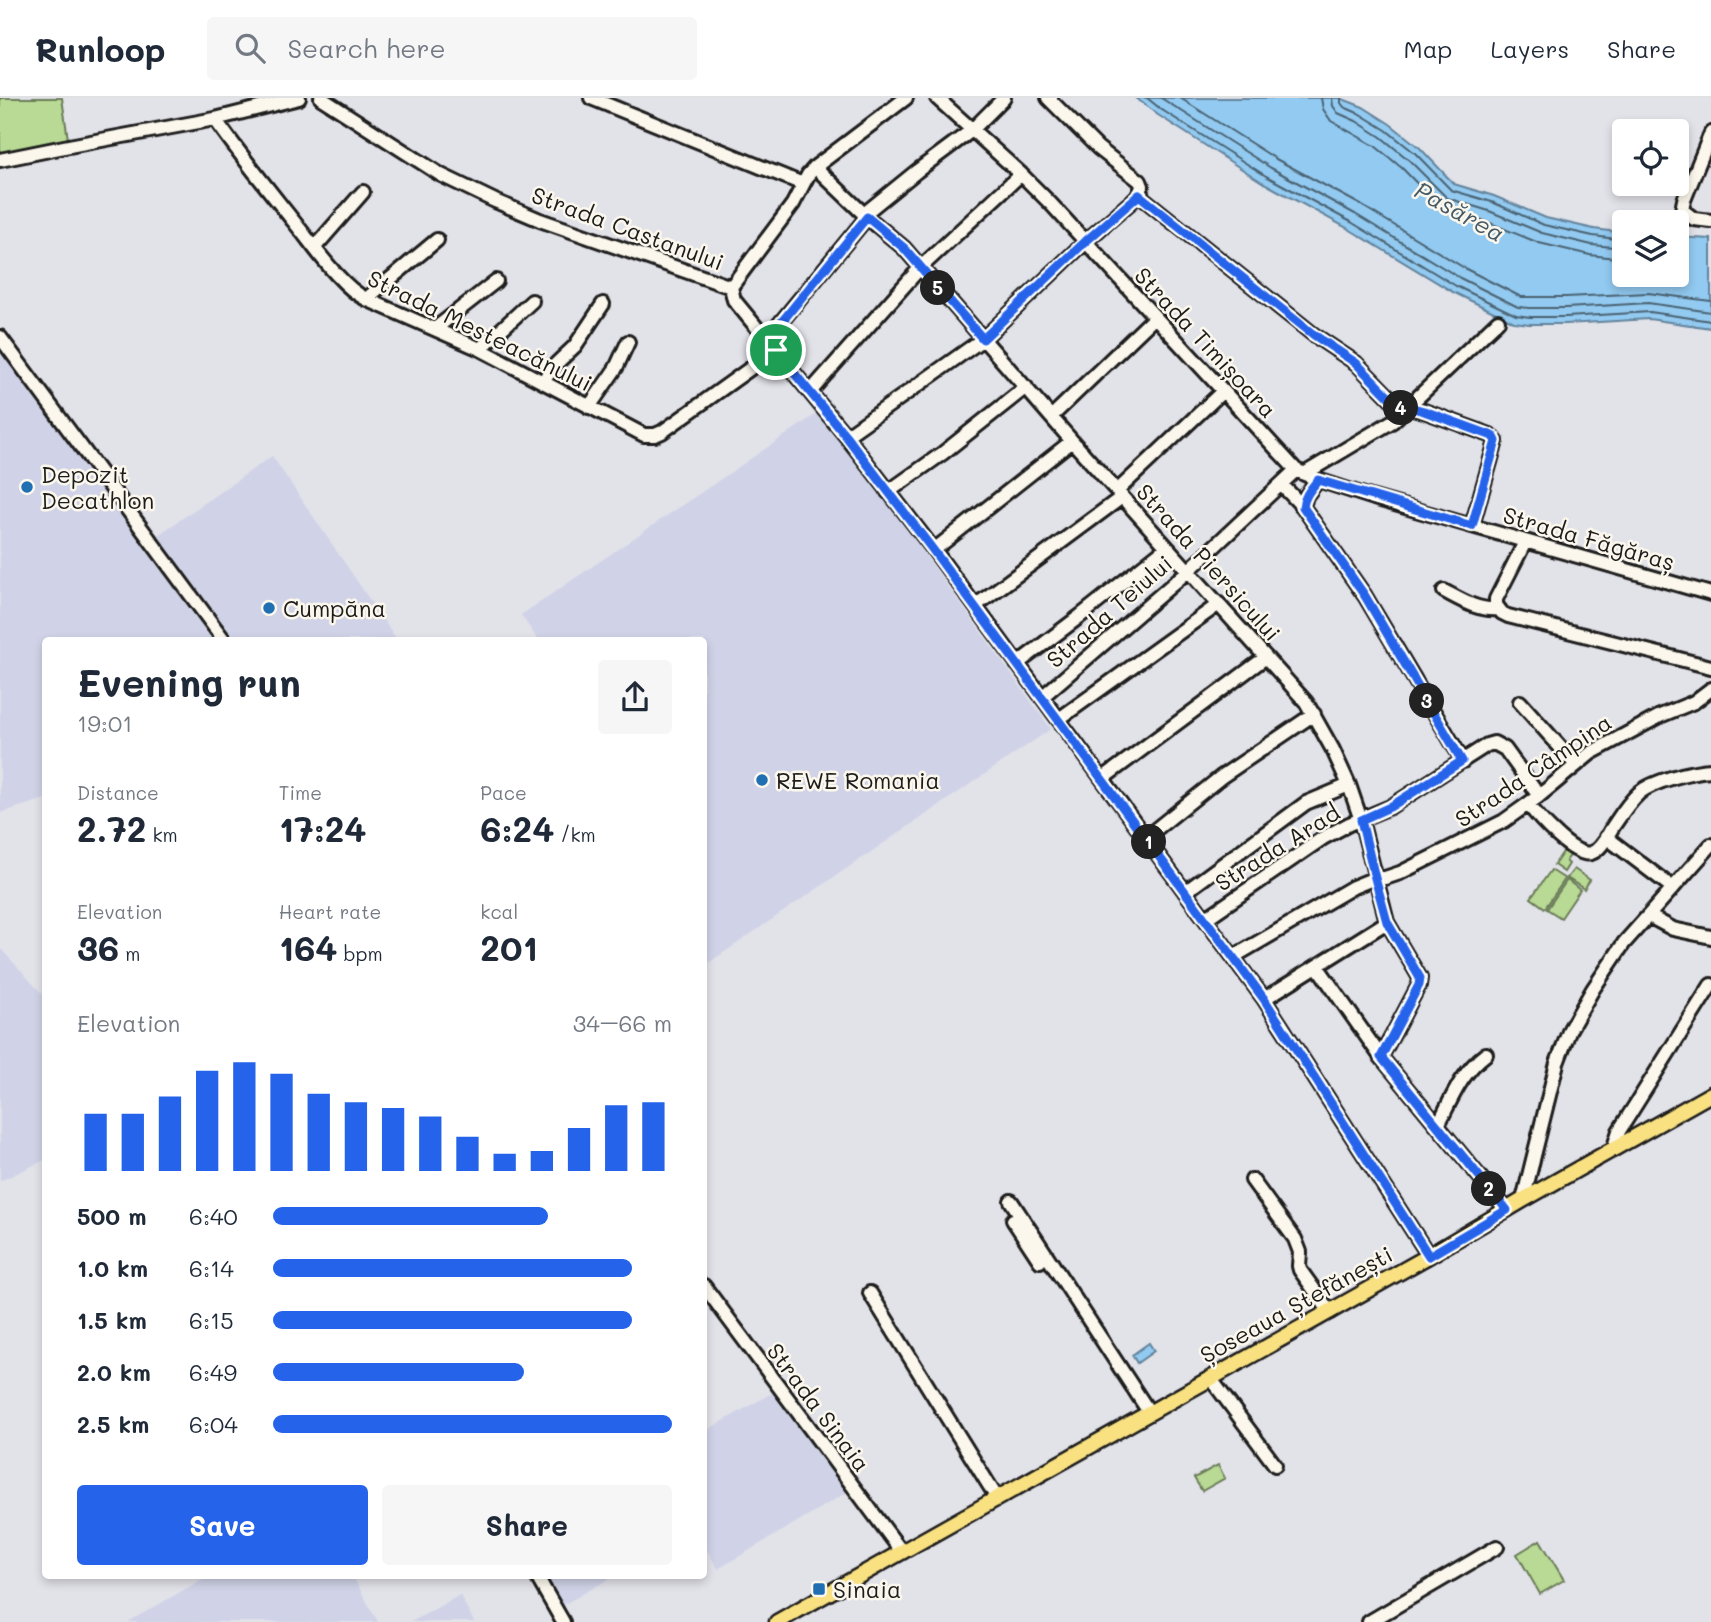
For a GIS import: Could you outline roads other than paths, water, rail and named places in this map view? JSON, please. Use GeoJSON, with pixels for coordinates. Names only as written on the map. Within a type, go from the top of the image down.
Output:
{"type":"FeatureCollection","features":[{"type":"Feature","properties":{"kind":"main road","name":"Șoseaua Ștefănești"},"geometry":{"type":"LineString","coordinates":[[777,1622],[1429,1256],[1711,1094]]}},
{"type":"Feature","properties":{"kind":"street"},"geometry":{"type":"LineString","coordinates":[[0,160],[215,119],[299,98]]}},
{"type":"Feature","properties":{"kind":"street","name":"Strada Castanului"},"geometry":{"type":"LineString","coordinates":[[321,98],[441,175],[495,201],[540,220],[731,287],[793,204],[815,167],[906,98]]}},
{"type":"Feature","properties":{"kind":"street"},"geometry":{"type":"LineString","coordinates":[[591,98],[803,184]]}},
{"type":"Feature","properties":{"kind":"street","name":"Strada Timișoara"},"geometry":{"type":"LineString","coordinates":[[937,98],[1021,174],[1300,472]]}},
{"type":"Feature","properties":{"kind":"street"},"geometry":{"type":"LineString","coordinates":[[767,340],[865,216],[917,171],[972,130],[1004,98]]}},
{"type":"Feature","properties":{"kind":"street"},"geometry":{"type":"LineString","coordinates":[[846,436],[983,339],[1086,241],[1139,195],[1142,186],[1140,181],[1098,148],[1048,98]]}},
{"type":"Feature","properties":{"kind":"street","name":"Strada Mesteacănului"},"geometry":{"type":"LineString","coordinates":[[215,119],[347,286],[366,299],[480,349],[644,435],[655,435],[672,426],[776,350]]}},
{"type":"Feature","properties":{"kind":"street"},"geometry":{"type":"LineString","coordinates":[[1711,133],[1682,210],[1694,219],[1711,221]]}},
{"type":"Feature","properties":{"kind":"street","name":"Strada Piersicului"},"geometry":{"type":"LineString","coordinates":[[815,167],[865,216],[904,248],[1119,494],[1301,695],[1314,714],[1349,785],[1361,820],[1387,922],[1418,972],[1420,982],[1381,1057]]}},
{"type":"Feature","properties":{"kind":"street"},"geometry":{"type":"LineString","coordinates":[[810,392],[920,268],[1021,174]]}},
{"type":"Feature","properties":{"kind":"street"},"geometry":{"type":"LineString","coordinates":[[315,247],[363,192]]}},
{"type":"Feature","properties":{"kind":"street"},"geometry":{"type":"LineString","coordinates":[[1139,195],[1314,335],[1356,363],[1407,409],[1424,411],[1494,437],[1496,441],[1472,526]]}},
{"type":"Feature","properties":{"kind":"street"},"geometry":{"type":"LineString","coordinates":[[366,299],[437,240]]}},
{"type":"Feature","properties":{"kind":"street"},"geometry":{"type":"LineString","coordinates":[[436,328],[496,281]]}},
{"type":"Feature","properties":{"kind":"street"},"geometry":{"type":"LineString","coordinates":[[731,287],[734,300],[846,436],[933,550],[1264,999],[1429,1256]]}},
{"type":"Feature","properties":{"kind":"street"},"geometry":{"type":"LineString","coordinates":[[480,349],[532,301]]}},
{"type":"Feature","properties":{"kind":"street"},"geometry":{"type":"LineString","coordinates":[[543,381],[575,346],[603,304]]}},
{"type":"Feature","properties":{"kind":"street"},"geometry":{"type":"LineString","coordinates":[[1051,417],[1155,317]]}},
{"type":"Feature","properties":{"kind":"street","name":"Strada Teiului"},"geometry":{"type":"LineString","coordinates":[[1042,697],[1188,571],[1280,484],[1393,421],[1498,321]]}},
{"type":"Feature","properties":{"kind":"street"},"geometry":{"type":"LineString","coordinates":[[0,337],[222,637]]}},
{"type":"Feature","properties":{"kind":"street"},"geometry":{"type":"LineString","coordinates":[[589,407],[616,368],[628,342]]}},
{"type":"Feature","properties":{"kind":"street"},"geometry":{"type":"LineString","coordinates":[[888,492],[943,453],[1026,387]]}},
{"type":"Feature","properties":{"kind":"street"},"geometry":{"type":"LineString","coordinates":[[975,606],[1119,494],[1223,391]]}},
{"type":"Feature","properties":{"kind":"street"},"geometry":{"type":"LineString","coordinates":[[933,550],[1072,441]]}},
{"type":"Feature","properties":{"kind":"street","name":"Strada Făgăraș"},"geometry":{"type":"LineString","coordinates":[[1300,472],[1318,480],[1525,542],[1711,594]]}},
{"type":"Feature","properties":{"kind":"street"},"geometry":{"type":"LineString","coordinates":[[1303,507],[1306,496],[1318,480]]}},
{"type":"Feature","properties":{"kind":"street"},"geometry":{"type":"LineString","coordinates":[[1280,484],[1303,507],[1365,596],[1462,761]]}},
{"type":"Feature","properties":{"kind":"street"},"geometry":{"type":"LineString","coordinates":[[1525,542],[1496,599],[1498,609],[1508,616],[1711,667]]}},
{"type":"Feature","properties":{"kind":"street"},"geometry":{"type":"LineString","coordinates":[[1017,664],[1167,547]]}},
{"type":"Feature","properties":{"kind":"street"},"geometry":{"type":"LineString","coordinates":[[1444,591],[1475,606],[1498,609]]}},
{"type":"Feature","properties":{"kind":"street"},"geometry":{"type":"LineString","coordinates":[[1059,719],[1219,604]]}},
{"type":"Feature","properties":{"kind":"street"},"geometry":{"type":"LineString","coordinates":[[1102,779],[1266,656]]}},
{"type":"Feature","properties":{"kind":"street","name":"Strada Câmpina"},"geometry":{"type":"LineString","coordinates":[[1233,957],[1341,894],[1375,878],[1400,873],[1504,821],[1604,745],[1694,702],[1711,689]]}},
{"type":"Feature","properties":{"kind":"street"},"geometry":{"type":"LineString","coordinates":[[1520,702],[1576,765]]}},
{"type":"Feature","properties":{"kind":"street"},"geometry":{"type":"LineString","coordinates":[[1145,838],[1221,777],[1314,714]]}},
{"type":"Feature","properties":{"kind":"street","name":"Strada Arad"},"geometry":{"type":"LineString","coordinates":[[1205,919],[1323,838],[1390,807],[1487,745],[1494,743],[1505,749],[1539,796]]}},
{"type":"Feature","properties":{"kind":"street"},"geometry":{"type":"LineString","coordinates":[[1528,804],[1546,825],[1572,846],[1586,853],[1596,850],[1630,803],[1645,789],[1686,773],[1711,770]]}},
{"type":"Feature","properties":{"kind":"street"},"geometry":{"type":"LineString","coordinates":[[1185,892],[1306,803],[1349,785]]}},
{"type":"Feature","properties":{"kind":"street"},"geometry":{"type":"LineString","coordinates":[[1606,837],[1673,888]]}},
{"type":"Feature","properties":{"kind":"street"},"geometry":{"type":"LineString","coordinates":[[1523,1200],[1563,1045],[1593,989],[1619,950],[1711,845]]}},
{"type":"Feature","properties":{"kind":"street"},"geometry":{"type":"LineString","coordinates":[[1648,916],[1673,929],[1711,937]]}},
{"type":"Feature","properties":{"kind":"street"},"geometry":{"type":"LineString","coordinates":[[1264,999],[1387,922]]}},
{"type":"Feature","properties":{"kind":"street"},"geometry":{"type":"LineString","coordinates":[[1317,966],[1381,1057],[1507,1210]]}},
{"type":"Feature","properties":{"kind":"street"},"geometry":{"type":"LineString","coordinates":[[1613,1150],[1619,1131],[1711,985]]}},
{"type":"Feature","properties":{"kind":"street"},"geometry":{"type":"LineString","coordinates":[[1438,1125],[1466,1072],[1486,1054]]}},
{"type":"Feature","properties":{"kind":"street"},"geometry":{"type":"LineString","coordinates":[[1252,1180],[1295,1239],[1300,1252],[1298,1266],[1329,1312]]}},
{"type":"Feature","properties":{"kind":"street"},"geometry":{"type":"LineString","coordinates":[[1011,1201],[1146,1414]]}},
{"type":"Feature","properties":{"kind":"street"},"geometry":{"type":"LineString","coordinates":[[1013,1220],[1146,1414]]}},
{"type":"Feature","properties":{"kind":"street","name":"Strada Sinaia"},"geometry":{"type":"LineString","coordinates":[[707,1290],[902,1552]]}},
{"type":"Feature","properties":{"kind":"street"},"geometry":{"type":"LineString","coordinates":[[870,1293],[998,1498]]}},
{"type":"Feature","properties":{"kind":"street"},"geometry":{"type":"LineString","coordinates":[[1211,1378],[1275,1465]]}},
{"type":"Feature","properties":{"kind":"street"},"geometry":{"type":"LineString","coordinates":[[1369,1622],[1497,1547]]}},
{"type":"Feature","properties":{"kind":"street"},"geometry":{"type":"LineString","coordinates":[[538,1579],[563,1622]]}},
{"type":"Feature","properties":{"kind":"water","name":"Pasărea"},"geometry":{"type":"Polygon","coordinates":[[[1136,98],[1340,98],[1363,107],[1390,124],[1420,148],[1454,184],[1494,196],[1546,218],[1612,231],[1612,287],[1689,287],[1689,238],[1711,239],[1711,328],[1649,319],[1566,324],[1514,322],[1453,292],[1347,228],[1262,182],[1136,98]]]}},
{"type":"Feature","properties":{"kind":"water"},"geometry":{"type":"Polygon","coordinates":[[[1149,1343],[1154,1351],[1137,1363],[1132,1355],[1149,1343]]]}},
{"type":"Feature","properties":{"kind":"place","name":"Depozit Decathlon"},"geometry":{"type":"Point","coordinates":[27,487]}},
{"type":"Feature","properties":{"kind":"place","name":"Cumpăna"},"geometry":{"type":"Point","coordinates":[269,608]}},
{"type":"Feature","properties":{"kind":"place","name":"REWE Romania"},"geometry":{"type":"Point","coordinates":[762,780]}},
{"type":"Feature","properties":{"kind":"place","name":"Sinaia"},"geometry":{"type":"Point","coordinates":[819,1589]}}]}
